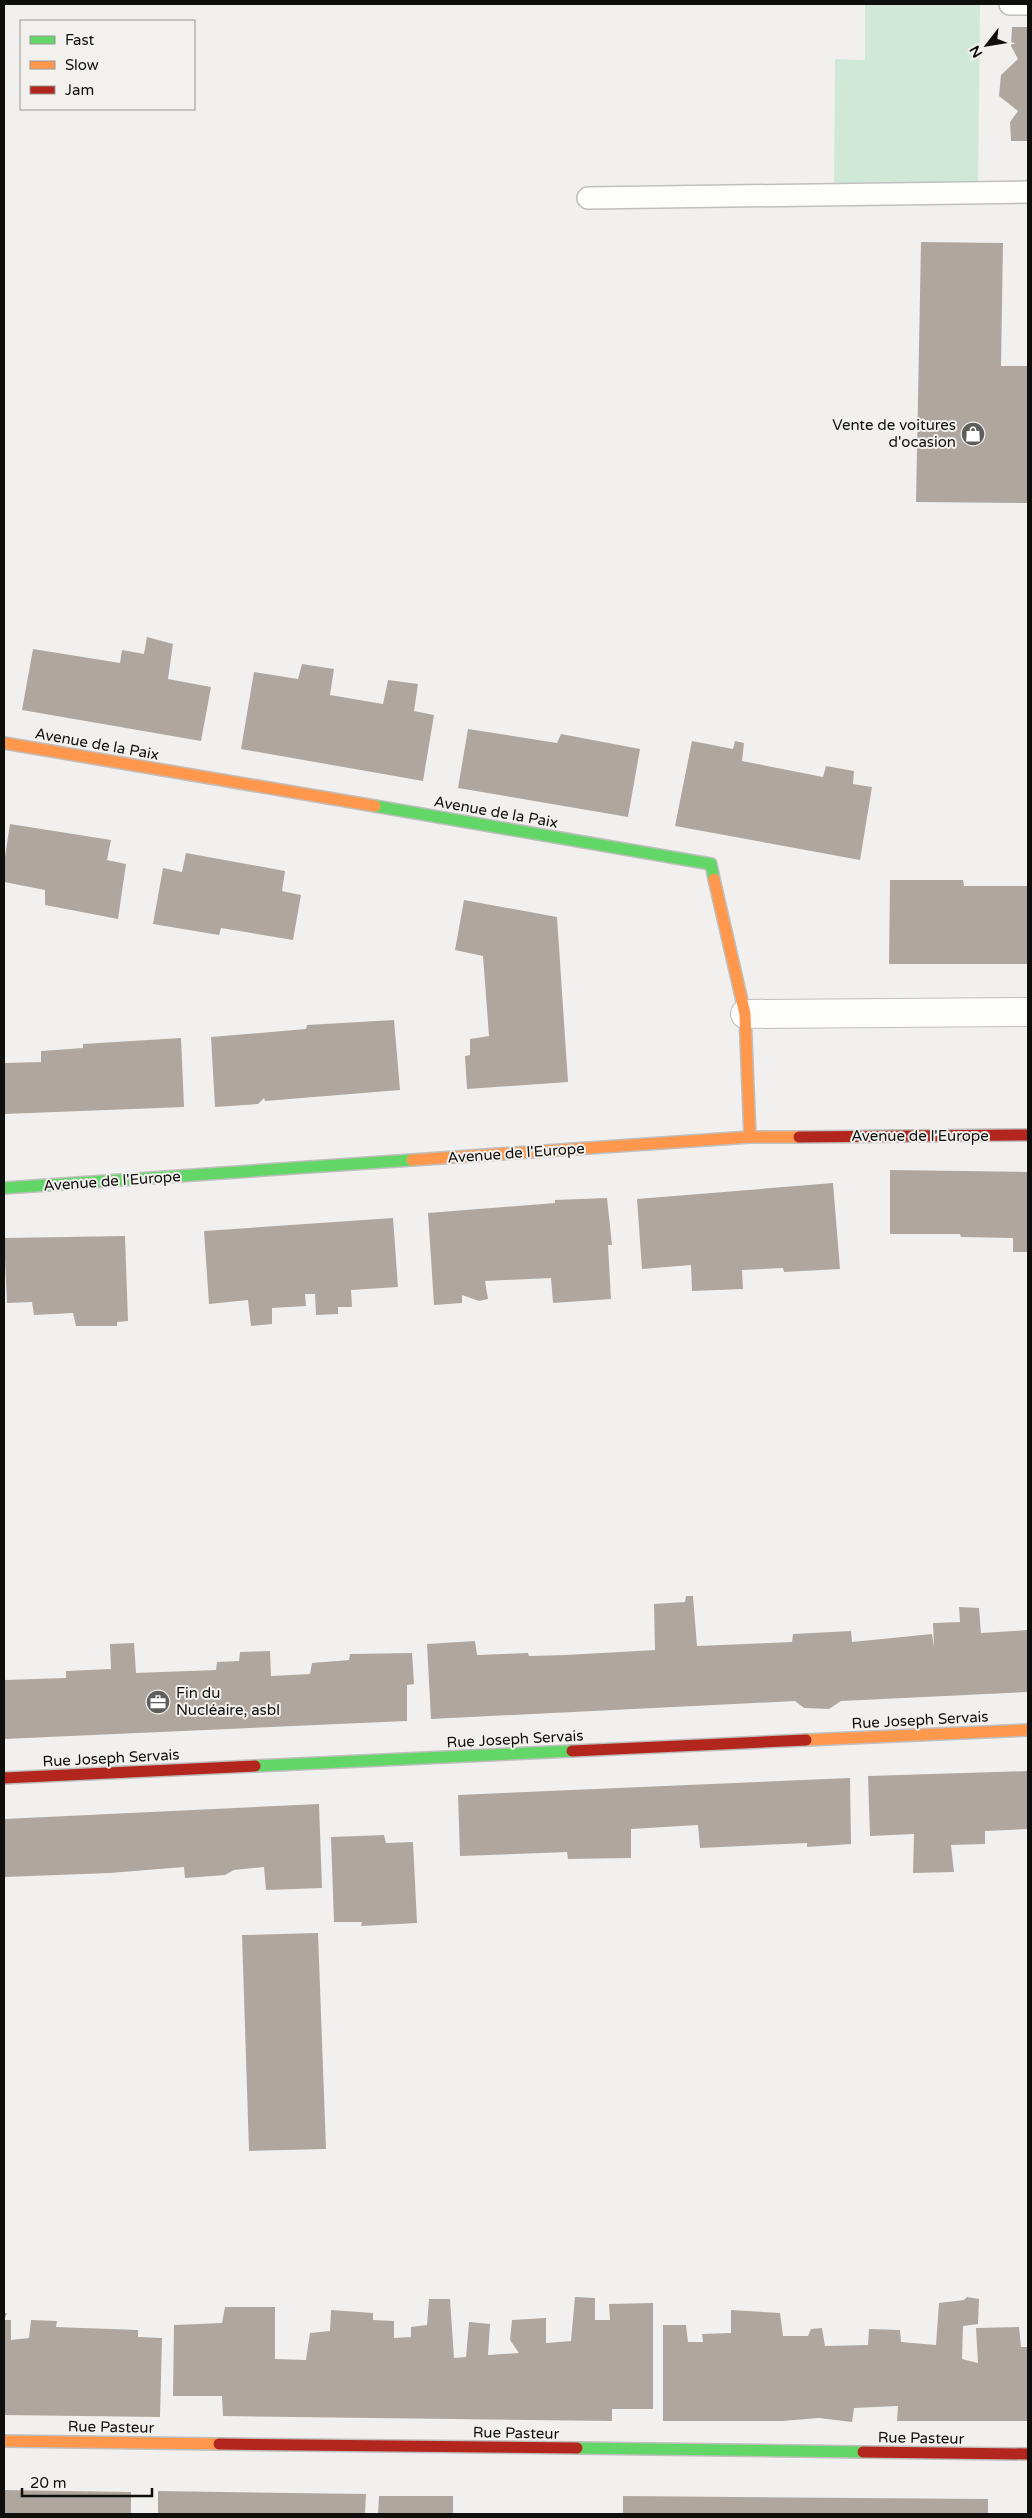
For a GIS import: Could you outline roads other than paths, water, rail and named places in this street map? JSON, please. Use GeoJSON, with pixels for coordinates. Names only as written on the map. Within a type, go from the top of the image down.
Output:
{"type":"FeatureCollection","features":[{"type":"Feature","properties":{"kind":"street","name":"Avenue de la Paix"},"geometry":{"type":"LineString","coordinates":[[4,743],[711,864],[745,1014],[750,1137]]}},
{"type":"Feature","properties":{"kind":"street"},"geometry":{"type":"LineString","coordinates":[[745,1014],[1028,1012]]}},
{"type":"Feature","properties":{"kind":"street","name":"Avenue de l'Europe"},"geometry":{"type":"LineString","coordinates":[[4,1188],[750,1137],[1028,1135]]}},
{"type":"Feature","properties":{"kind":"street","name":"Rue Joseph Servais"},"geometry":{"type":"LineString","coordinates":[[4,1778],[1028,1730]]}},
{"type":"Feature","properties":{"kind":"street","name":"Rue Pasteur"},"geometry":{"type":"LineString","coordinates":[[4,2441],[1028,2454]]}},
{"type":"Feature","properties":{"kind":"lane"},"geometry":{"type":"LineString","coordinates":[[1010,4],[1028,4]]}},
{"type":"Feature","properties":{"kind":"lane"},"geometry":{"type":"LineString","coordinates":[[588,198],[1028,192]]}},
{"type":"Feature","properties":{"kind":"place","name":"Vente de voitures d'ocasion"},"geometry":{"type":"Point","coordinates":[973,434]}},
{"type":"Feature","properties":{"kind":"place","name":"Fin du Nucléaire, asbl"},"geometry":{"type":"Point","coordinates":[158,1702]}}]}
